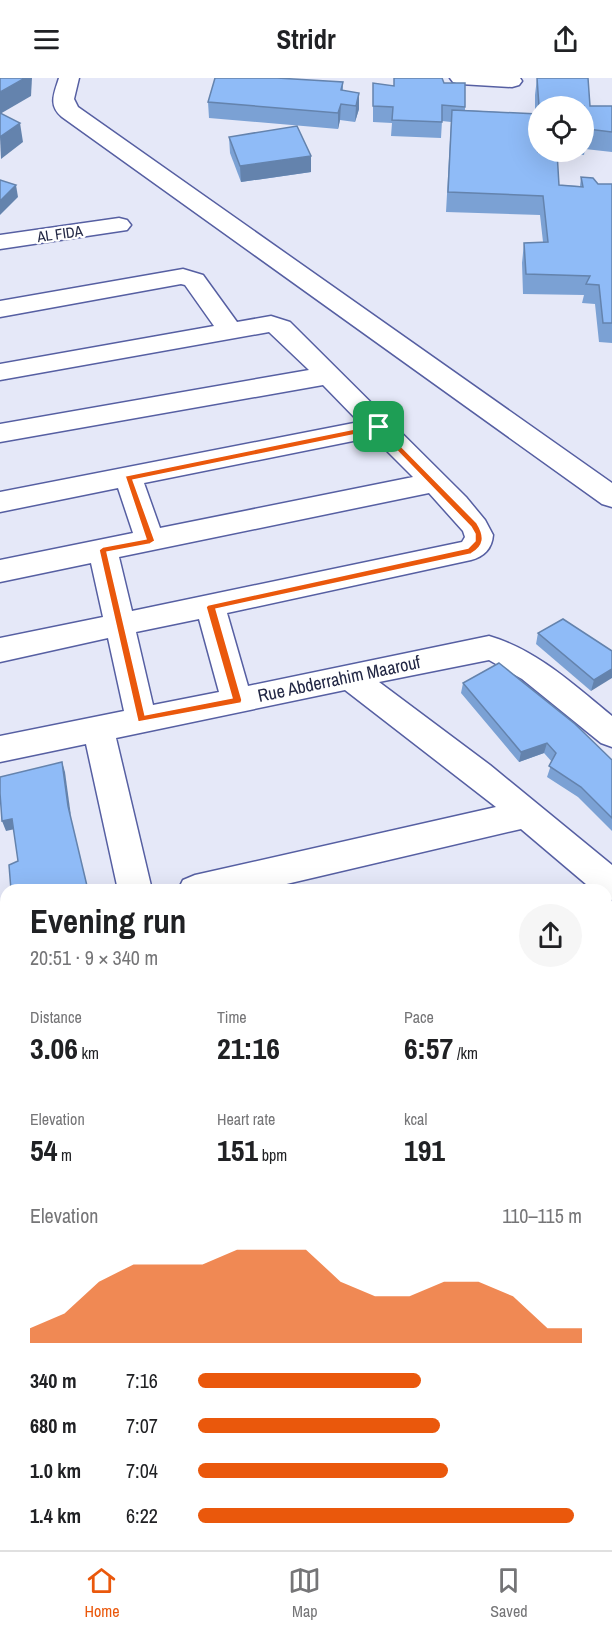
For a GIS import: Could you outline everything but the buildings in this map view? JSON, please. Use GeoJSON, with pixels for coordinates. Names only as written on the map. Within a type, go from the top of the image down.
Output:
{"type":"FeatureCollection","features":[{"type":"Feature","properties":{"kind":"street"},"geometry":{"type":"LineString","coordinates":[[69,78],[63,99],[64,107],[70,112],[612,497]]}},
{"type":"Feature","properties":{"kind":"street"},"geometry":{"type":"LineString","coordinates":[[460,78],[512,81]]}},
{"type":"Feature","properties":{"kind":"street","name":"AL FIDA"},"geometry":{"type":"LineString","coordinates":[[6,239],[119,225]]}},
{"type":"Feature","properties":{"kind":"street"},"geometry":{"type":"LineString","coordinates":[[0,309],[183,276],[194,279],[230,330]]}},
{"type":"Feature","properties":{"kind":"street"},"geometry":{"type":"LineString","coordinates":[[0,372],[264,324],[275,325],[330,375],[434,482],[474,525],[479,534],[479,542],[471,550],[0,650]]}},
{"type":"Feature","properties":{"kind":"street"},"geometry":{"type":"LineString","coordinates":[[0,433],[330,375]]}},
{"type":"Feature","properties":{"kind":"street"},"geometry":{"type":"LineString","coordinates":[[0,502],[379,427]]}},
{"type":"Feature","properties":{"kind":"street"},"geometry":{"type":"LineString","coordinates":[[128,478],[150,541]]}},
{"type":"Feature","properties":{"kind":"street"},"geometry":{"type":"LineString","coordinates":[[0,571],[434,482]]}},
{"type":"Feature","properties":{"kind":"street"},"geometry":{"type":"LineString","coordinates":[[103,550],[141,719]]}},
{"type":"Feature","properties":{"kind":"street"},"geometry":{"type":"LineString","coordinates":[[211,607],[237,700]]}},
{"type":"Feature","properties":{"kind":"street","name":"Rue Abderrahim Maarouf"},"geometry":{"type":"LineString","coordinates":[[0,749],[482,649],[503,651],[612,734]]}},
{"type":"Feature","properties":{"kind":"street"},"geometry":{"type":"LineString","coordinates":[[350,677],[446,748],[611,884]]}},
{"type":"Feature","properties":{"kind":"street"},"geometry":{"type":"LineString","coordinates":[[98,728],[134,884]]}},
{"type":"Feature","properties":{"kind":"street"},"geometry":{"type":"LineString","coordinates":[[221,884],[527,814]]}},
{"type":"Feature","properties":{"kind":"route"},"geometry":{"type":"LineString","coordinates":[[379,427],[474,525],[479,534],[479,542],[471,550],[211,607],[237,700],[141,719],[103,550],[150,541],[128,478],[379,427]]}}]}
